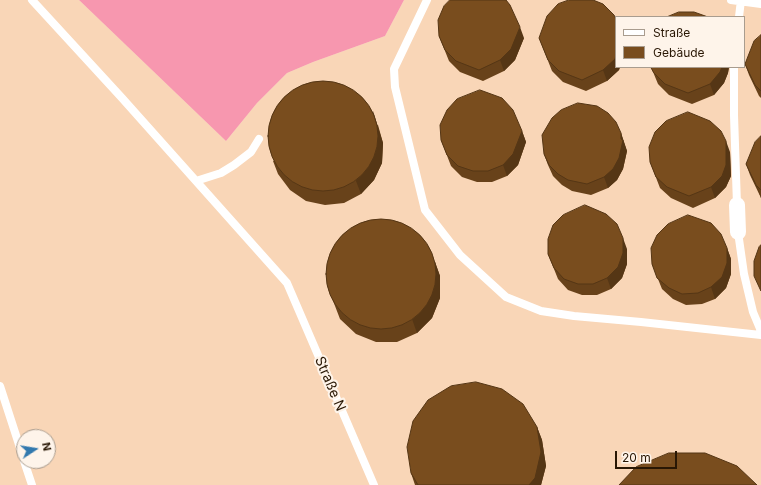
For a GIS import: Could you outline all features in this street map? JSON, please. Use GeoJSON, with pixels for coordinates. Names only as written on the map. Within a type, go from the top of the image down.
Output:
{"type":"FeatureCollection","features":[{"type":"Feature","properties":{"kind":"street"},"geometry":{"type":"LineString","coordinates":[[737,205],[738,232]]}},
{"type":"Feature","properties":{"kind":"lane","name":"Straße N"},"geometry":{"type":"LineString","coordinates":[[32,0],[287,283],[374,485]]}},
{"type":"Feature","properties":{"kind":"lane"},"geometry":{"type":"LineString","coordinates":[[427,0],[394,69],[395,87],[425,210],[460,255],[506,297],[541,311],[574,316],[761,335]]}},
{"type":"Feature","properties":{"kind":"lane"},"geometry":{"type":"LineString","coordinates":[[731,0],[761,4]]}},
{"type":"Feature","properties":{"kind":"lane"},"geometry":{"type":"LineString","coordinates":[[738,16],[740,0]]}},
{"type":"Feature","properties":{"kind":"lane"},"geometry":{"type":"LineString","coordinates":[[734,68],[737,205]]}},
{"type":"Feature","properties":{"kind":"lane"},"geometry":{"type":"LineString","coordinates":[[196,181],[221,173],[234,165],[251,152],[260,138]]}},
{"type":"Feature","properties":{"kind":"lane"},"geometry":{"type":"LineString","coordinates":[[738,232],[744,274],[753,312],[761,330]]}},
{"type":"Feature","properties":{"kind":"lane"},"geometry":{"type":"LineString","coordinates":[[0,386],[16,436]]}},
{"type":"Feature","properties":{"kind":"lane"},"geometry":{"type":"LineString","coordinates":[[27,469],[32,485]]}},
{"type":"Feature","properties":{"kind":"shaded area"},"geometry":{"type":"Polygon","coordinates":[[[0,0],[79,0],[226,141],[257,103],[287,73],[385,36],[404,0],[761,0],[761,485],[0,485],[0,0]]]}},
{"type":"Feature","properties":{"kind":"shaded area"},"geometry":{"type":"Polygon","coordinates":[[[79,0],[404,0],[385,36],[287,73],[257,103],[226,141],[79,0]]]}},
{"type":"Feature","properties":{"kind":"building"},"geometry":{"type":"Polygon","coordinates":[[[450,0],[506,0],[510,5],[520,27],[511,49],[500,60],[479,70],[456,61],[445,50],[439,36],[438,20],[444,6],[450,0]]]}},
{"type":"Feature","properties":{"kind":"building"},"geometry":{"type":"Polygon","coordinates":[[[569,0],[593,0],[603,4],[614,15],[615,59],[603,70],[582,80],[559,71],[548,60],[539,38],[547,16],[558,4],[569,0]]]}},
{"type":"Feature","properties":{"kind":"building"},"geometry":{"type":"Polygon","coordinates":[[[679,12],[694,12],[705,16],[669,16],[679,12]]]}},
{"type":"Feature","properties":{"kind":"building"},"geometry":{"type":"Polygon","coordinates":[[[761,35],[761,91],[755,85],[745,64],[754,41],[761,35]]]}},
{"type":"Feature","properties":{"kind":"building"},"geometry":{"type":"Polygon","coordinates":[[[652,68],[722,68],[710,84],[688,93],[665,84],[654,73],[652,68]]]}},
{"type":"Feature","properties":{"kind":"building"},"geometry":{"type":"Polygon","coordinates":[[[323,81],[344,85],[362,97],[374,115],[378,136],[374,157],[362,175],[344,187],[323,191],[302,187],[284,175],[272,157],[268,136],[272,115],[284,97],[302,85],[323,81]]]}},
{"type":"Feature","properties":{"kind":"building"},"geometry":{"type":"Polygon","coordinates":[[[480,90],[502,98],[513,110],[522,131],[513,154],[503,165],[488,171],[473,171],[458,166],[447,155],[441,140],[440,125],[447,110],[457,99],[480,90]]]}},
{"type":"Feature","properties":{"kind":"building"},"geometry":{"type":"Polygon","coordinates":[[[578,103],[597,106],[608,113],[616,122],[621,133],[621,139],[623,140],[619,158],[613,169],[604,177],[587,184],[568,180],[558,174],[549,165],[544,154],[542,135],[552,118],[561,110],[578,103]]]}},
{"type":"Feature","properties":{"kind":"building"},"geometry":{"type":"Polygon","coordinates":[[[688,112],[710,121],[721,131],[726,141],[726,165],[722,176],[711,187],[689,196],[667,187],[656,177],[650,162],[649,147],[655,132],[666,121],[688,112]]]}},
{"type":"Feature","properties":{"kind":"building"},"geometry":{"type":"Polygon","coordinates":[[[761,136],[761,190],[757,187],[746,164],[755,142],[761,136]]]}},
{"type":"Feature","properties":{"kind":"building"},"geometry":{"type":"Polygon","coordinates":[[[585,205],[606,214],[617,224],[623,238],[623,253],[618,267],[607,278],[593,284],[578,284],[564,279],[554,268],[548,254],[548,239],[553,225],[563,215],[585,205]]]}},
{"type":"Feature","properties":{"kind":"building"},"geometry":{"type":"Polygon","coordinates":[[[688,215],[711,223],[721,234],[727,248],[727,263],[722,277],[711,287],[698,293],[682,294],[669,288],[657,278],[652,264],[651,248],[657,235],[668,224],[688,215]]]}},
{"type":"Feature","properties":{"kind":"building"},"geometry":{"type":"Polygon","coordinates":[[[381,219],[392,220],[402,224],[420,235],[431,253],[435,263],[435,285],[431,295],[420,313],[402,324],[392,328],[381,329],[370,328],[360,324],[342,313],[331,295],[327,285],[326,274],[327,263],[331,253],[342,235],[360,224],[370,220],[381,219]]]}},
{"type":"Feature","properties":{"kind":"building"},"geometry":{"type":"Polygon","coordinates":[[[761,245],[761,291],[754,276],[754,261],[761,245]]]}},
{"type":"Feature","properties":{"kind":"building"},"geometry":{"type":"Polygon","coordinates":[[[476,382],[502,389],[523,404],[537,427],[541,452],[535,478],[529,485],[418,485],[411,473],[407,447],[413,421],[428,400],[451,386],[476,382]]]}},
{"type":"Feature","properties":{"kind":"building"},"geometry":{"type":"Polygon","coordinates":[[[669,453],[705,453],[737,466],[757,485],[619,485],[636,467],[669,453]]]}}]}
